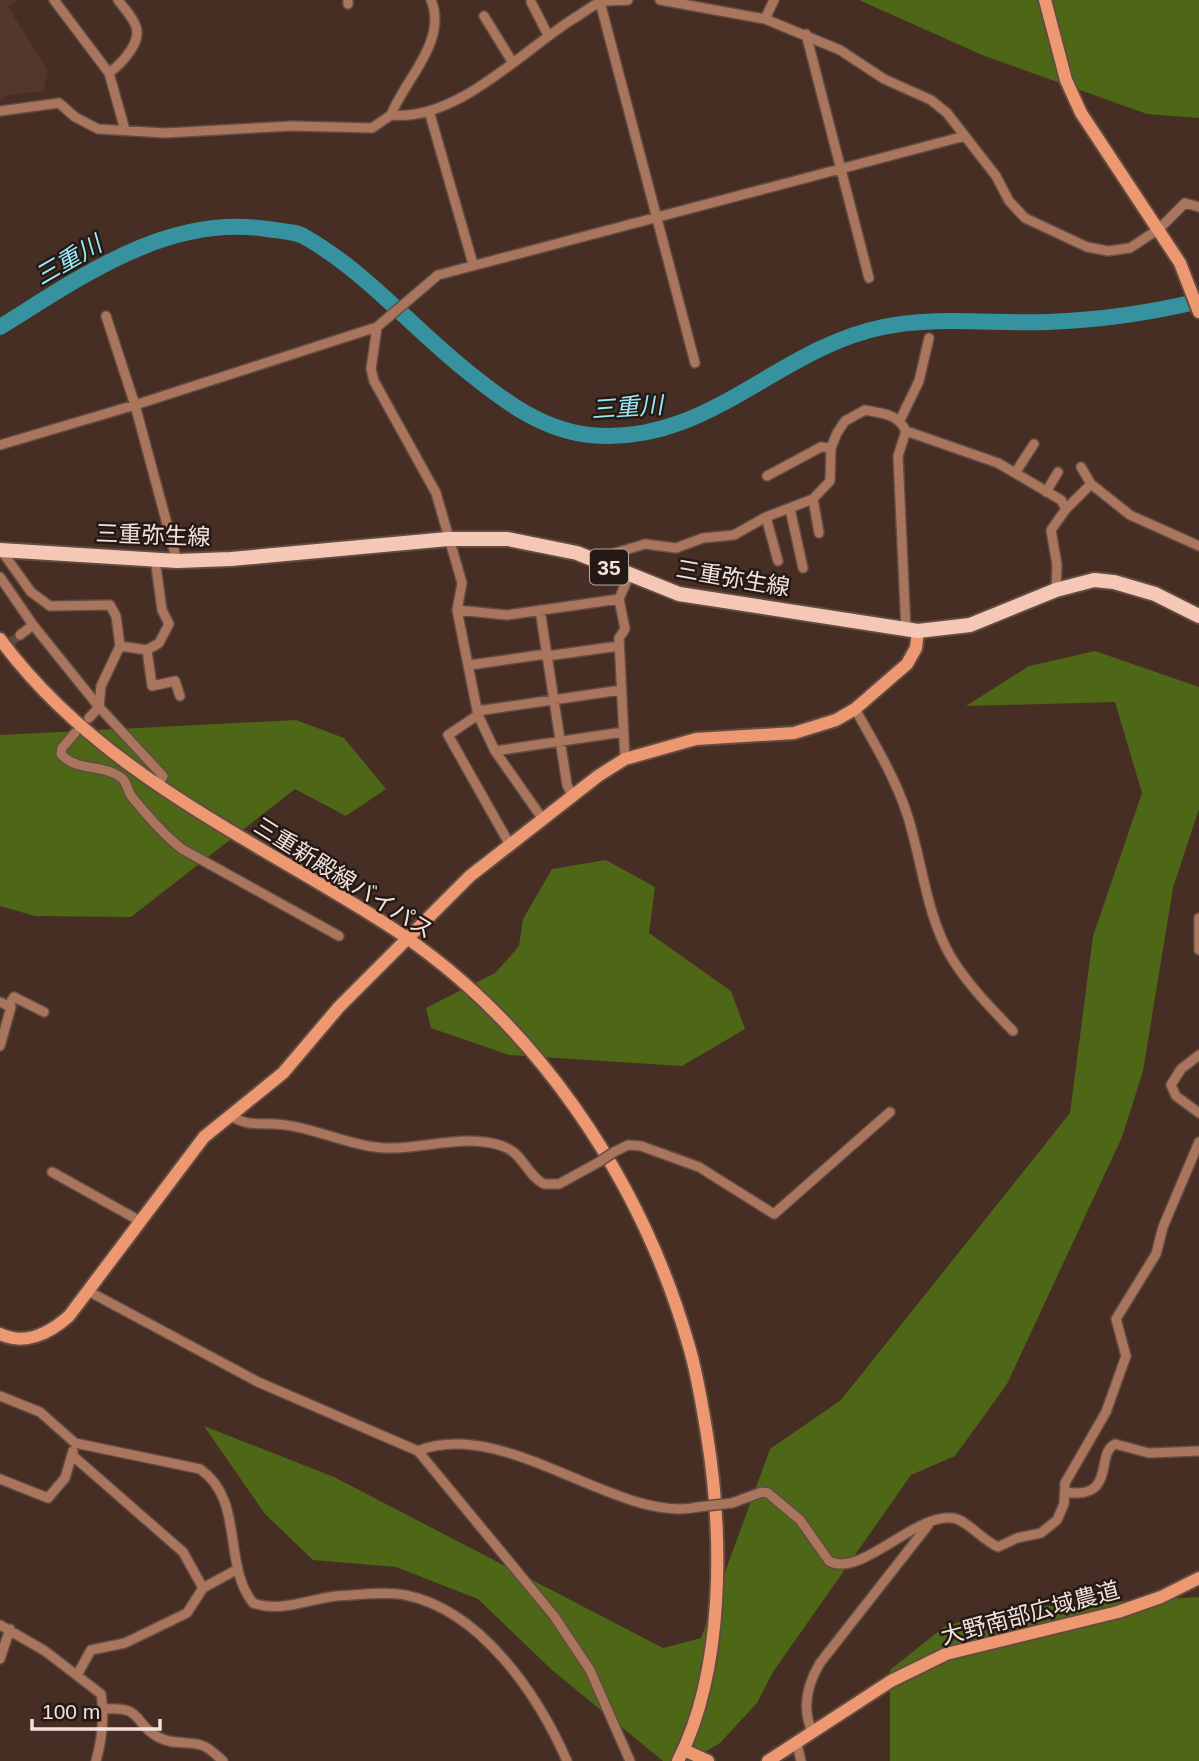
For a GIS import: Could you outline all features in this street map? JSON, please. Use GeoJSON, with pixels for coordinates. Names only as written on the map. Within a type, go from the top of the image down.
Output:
{"type":"FeatureCollection","features":[{"type":"Feature","properties":{"kind":"main road","name":"三重弥生線"},"geometry":{"type":"LineString","coordinates":[[0,550],[177,561],[231,559],[448,539],[508,539],[555,547],[679,594],[912,630],[970,625],[1056,590],[1094,580],[1114,582],[1155,594],[1199,616]]}},
{"type":"Feature","properties":{"kind":"street"},"geometry":{"type":"LineString","coordinates":[[54,0],[109,73],[125,130]]}},
{"type":"Feature","properties":{"kind":"street"},"geometry":{"type":"LineString","coordinates":[[109,73],[128,56],[137,32],[137,26],[118,0]]}},
{"type":"Feature","properties":{"kind":"street"},"geometry":{"type":"LineString","coordinates":[[0,111],[60,103],[75,117],[98,129],[165,133],[292,126],[372,128],[391,115],[397,99],[429,48],[436,12],[431,0]]}},
{"type":"Feature","properties":{"kind":"street"},"geometry":{"type":"LineString","coordinates":[[391,115],[410,117],[456,99],[600,2],[628,0]]}},
{"type":"Feature","properties":{"kind":"street"},"geometry":{"type":"LineString","coordinates":[[660,0],[699,3],[765,19],[806,34],[840,50],[906,91],[931,100],[947,113],[996,176],[1009,201],[1025,218],[1087,247],[1108,251],[1130,248],[1159,229],[1185,203],[1199,207]]}},
{"type":"Feature","properties":{"kind":"street"},"geometry":{"type":"LineString","coordinates":[[765,19],[774,0]]}},
{"type":"Feature","properties":{"kind":"street"},"geometry":{"type":"LineString","coordinates":[[534,1],[550,34]]}},
{"type":"Feature","properties":{"kind":"street"},"geometry":{"type":"LineString","coordinates":[[600,2],[695,363]]}},
{"type":"Feature","properties":{"kind":"street"},"geometry":{"type":"LineString","coordinates":[[1042,3],[1066,80],[1081,113],[1180,263],[1199,312]]}},
{"type":"Feature","properties":{"kind":"street"},"geometry":{"type":"LineString","coordinates":[[484,16],[513,62]]}},
{"type":"Feature","properties":{"kind":"street"},"geometry":{"type":"LineString","coordinates":[[806,34],[869,278]]}},
{"type":"Feature","properties":{"kind":"street"},"geometry":{"type":"LineString","coordinates":[[429,111],[473,264]]}},
{"type":"Feature","properties":{"kind":"street"},"geometry":{"type":"LineString","coordinates":[[0,445],[135,405],[377,327],[386,323],[430,281],[473,264],[965,136]]}},
{"type":"Feature","properties":{"kind":"street"},"geometry":{"type":"LineString","coordinates":[[106,316],[135,405],[177,561]]}},
{"type":"Feature","properties":{"kind":"street"},"geometry":{"type":"LineString","coordinates":[[377,327],[371,369],[374,381],[432,483],[462,583],[457,610],[470,665],[470,683],[477,713],[495,751],[542,818]]}},
{"type":"Feature","properties":{"kind":"street"},"geometry":{"type":"LineString","coordinates":[[900,419],[919,381],[929,338]]}},
{"type":"Feature","properties":{"kind":"street"},"geometry":{"type":"LineString","coordinates":[[601,563],[615,553],[645,544],[676,548],[704,538],[734,535],[766,517],[813,499],[830,481],[831,448],[845,421],[865,410],[900,419],[906,431],[998,463],[1061,500],[1066,509]]}},
{"type":"Feature","properties":{"kind":"street"},"geometry":{"type":"LineString","coordinates":[[0,1334],[16,1338],[39,1336],[55,1329],[69,1317],[197,1146],[230,1115],[283,1073],[339,1007],[470,876],[572,795],[625,759],[696,738],[808,730],[836,720],[855,709],[913,657],[898,456],[906,431]]}},
{"type":"Feature","properties":{"kind":"street"},"geometry":{"type":"LineString","coordinates":[[1015,473],[1034,444]]}},
{"type":"Feature","properties":{"kind":"street"},"geometry":{"type":"LineString","coordinates":[[767,476],[821,447],[831,448]]}},
{"type":"Feature","properties":{"kind":"street"},"geometry":{"type":"LineString","coordinates":[[1081,467],[1091,484],[1130,515],[1199,546]]}},
{"type":"Feature","properties":{"kind":"street"},"geometry":{"type":"LineString","coordinates":[[1046,492],[1058,472]]}},
{"type":"Feature","properties":{"kind":"street"},"geometry":{"type":"LineString","coordinates":[[1056,590],[1057,565],[1051,530],[1066,509],[1091,484]]}},
{"type":"Feature","properties":{"kind":"street"},"geometry":{"type":"LineString","coordinates":[[813,499],[819,533]]}},
{"type":"Feature","properties":{"kind":"street"},"geometry":{"type":"LineString","coordinates":[[790,509],[803,568]]}},
{"type":"Feature","properties":{"kind":"street"},"geometry":{"type":"LineString","coordinates":[[766,517],[778,561]]}},
{"type":"Feature","properties":{"kind":"street"},"geometry":{"type":"LineString","coordinates":[[0,550],[31,592],[50,606],[110,605],[114,608],[120,646],[101,686],[99,707],[89,718]]}},
{"type":"Feature","properties":{"kind":"street"},"geometry":{"type":"LineString","coordinates":[[120,646],[147,650],[159,643],[169,624],[162,610],[155,559]]}},
{"type":"Feature","properties":{"kind":"street"},"geometry":{"type":"LineString","coordinates":[[625,759],[619,638],[625,629],[619,599],[629,576]]}},
{"type":"Feature","properties":{"kind":"street"},"geometry":{"type":"LineString","coordinates":[[0,577],[33,625],[99,707],[163,776],[157,786]]}},
{"type":"Feature","properties":{"kind":"street"},"geometry":{"type":"LineString","coordinates":[[457,610],[494,615],[619,599]]}},
{"type":"Feature","properties":{"kind":"street"},"geometry":{"type":"LineString","coordinates":[[540,610],[567,785],[572,795]]}},
{"type":"Feature","properties":{"kind":"street"},"geometry":{"type":"LineString","coordinates":[[20,635],[33,625]]}},
{"type":"Feature","properties":{"kind":"street","name":"三重新殿線バイパス"},"geometry":{"type":"LineString","coordinates":[[0,639],[34,680],[81,728],[157,786],[407,939],[497,1016],[547,1072],[608,1158],[638,1214],[675,1301],[689,1345],[701,1403],[716,1516],[713,1623],[708,1667],[681,1755]]}},
{"type":"Feature","properties":{"kind":"street"},"geometry":{"type":"LineString","coordinates":[[470,665],[619,646]]}},
{"type":"Feature","properties":{"kind":"street"},"geometry":{"type":"LineString","coordinates":[[147,650],[152,686],[175,681],[180,696]]}},
{"type":"Feature","properties":{"kind":"street"},"geometry":{"type":"LineString","coordinates":[[510,845],[448,735],[477,713],[621,690]]}},
{"type":"Feature","properties":{"kind":"street"},"geometry":{"type":"LineString","coordinates":[[855,709],[887,766],[906,812],[932,906],[950,955],[971,985],[1013,1031]]}},
{"type":"Feature","properties":{"kind":"street"},"geometry":{"type":"LineString","coordinates":[[495,751],[624,732]]}},
{"type":"Feature","properties":{"kind":"street"},"geometry":{"type":"LineString","coordinates":[[75,733],[62,747],[61,754],[70,764],[113,773],[124,780],[130,794],[163,834],[182,849],[340,936]]}},
{"type":"Feature","properties":{"kind":"street"},"geometry":{"type":"LineString","coordinates":[[1199,918],[1199,950]]}},
{"type":"Feature","properties":{"kind":"street"},"geometry":{"type":"LineString","coordinates":[[4,1004],[14,997],[44,1012]]}},
{"type":"Feature","properties":{"kind":"street"},"geometry":{"type":"LineString","coordinates":[[0,1046],[11,1007],[4,1004]]}},
{"type":"Feature","properties":{"kind":"street"},"geometry":{"type":"LineString","coordinates":[[1199,1055],[1181,1069],[1171,1085],[1176,1096],[1199,1113]]}},
{"type":"Feature","properties":{"kind":"street"},"geometry":{"type":"LineString","coordinates":[[230,1115],[250,1125],[296,1127],[392,1149],[451,1142],[496,1145],[517,1155],[527,1170],[544,1184],[559,1184],[628,1145],[641,1146],[699,1167],[774,1214],[890,1112]]}},
{"type":"Feature","properties":{"kind":"street"},"geometry":{"type":"LineString","coordinates":[[418,1451],[451,1444],[485,1448],[544,1464],[658,1506],[681,1511],[732,1503],[762,1492],[768,1493],[800,1520],[829,1561],[835,1564],[849,1564],[917,1527],[951,1517],[964,1522],[979,1537],[998,1547],[1050,1528],[1064,1504],[1065,1483],[1082,1459],[1089,1436],[1106,1412],[1126,1356],[1116,1319],[1156,1254],[1163,1227],[1199,1142]]}},
{"type":"Feature","properties":{"kind":"street"},"geometry":{"type":"LineString","coordinates":[[52,1172],[140,1221]]}},
{"type":"Feature","properties":{"kind":"street"},"geometry":{"type":"LineString","coordinates":[[88,1291],[258,1382],[418,1451],[554,1616],[590,1670],[630,1761]]}},
{"type":"Feature","properties":{"kind":"street"},"geometry":{"type":"LineString","coordinates":[[0,1396],[40,1412],[75,1443],[200,1469],[210,1476],[218,1485],[230,1519],[236,1570],[246,1594],[253,1603],[266,1608],[315,1598],[388,1592],[408,1595],[473,1628],[502,1656],[534,1702],[567,1761]]}},
{"type":"Feature","properties":{"kind":"street"},"geometry":{"type":"LineString","coordinates":[[0,1479],[48,1498],[65,1478],[75,1443]]}},
{"type":"Feature","properties":{"kind":"street"},"geometry":{"type":"LineString","coordinates":[[1065,1492],[1075,1493],[1095,1487],[1101,1482],[1108,1450],[1115,1444],[1149,1453],[1199,1451]]}},
{"type":"Feature","properties":{"kind":"street"},"geometry":{"type":"LineString","coordinates":[[72,1455],[183,1552],[203,1588]]}},
{"type":"Feature","properties":{"kind":"street"},"geometry":{"type":"LineString","coordinates":[[813,1733],[809,1724],[807,1686],[820,1663],[929,1524]]}},
{"type":"Feature","properties":{"kind":"street"},"geometry":{"type":"LineString","coordinates":[[77,1675],[91,1650],[125,1643],[187,1613],[203,1588],[236,1570]]}},
{"type":"Feature","properties":{"kind":"street","name":"大野南部広域農道"},"geometry":{"type":"LineString","coordinates":[[768,1761],[891,1681],[946,1654],[1118,1612],[1161,1597],[1199,1578]]}},
{"type":"Feature","properties":{"kind":"street"},"geometry":{"type":"LineString","coordinates":[[0,1625],[10,1629],[101,1694],[104,1709],[96,1761]]}},
{"type":"Feature","properties":{"kind":"street"},"geometry":{"type":"LineString","coordinates":[[0,1658],[10,1629]]}},
{"type":"Feature","properties":{"kind":"street"},"geometry":{"type":"LineString","coordinates":[[104,1709],[122,1708],[134,1713],[156,1736],[172,1742],[204,1745],[223,1761]]}},
{"type":"Feature","properties":{"kind":"street"},"geometry":{"type":"LineString","coordinates":[[797,1744],[801,1761]]}},
{"type":"Feature","properties":{"kind":"street"},"geometry":{"type":"LineString","coordinates":[[681,1755],[708,1761]]}},
{"type":"Feature","properties":{"kind":"shaded area"},"geometry":{"type":"Polygon","coordinates":[[[0,0],[18,0],[8,7],[48,71],[43,91],[8,95],[0,101],[0,0]]]}},
{"type":"Feature","properties":{"kind":"green space"},"geometry":{"type":"Polygon","coordinates":[[[859,0],[1199,0],[1199,118],[1147,114],[982,55],[859,0]]]}},
{"type":"Feature","properties":{"kind":"green space"},"geometry":{"type":"Polygon","coordinates":[[[1095,651],[1199,687],[1199,809],[1173,888],[1143,1071],[1122,1137],[1007,1384],[955,1456],[911,1475],[773,1672],[757,1703],[720,1743],[690,1761],[663,1761],[552,1670],[478,1599],[396,1567],[313,1560],[265,1514],[204,1426],[334,1477],[663,1648],[701,1638],[770,1449],[841,1400],[1070,1113],[1093,936],[1142,793],[1115,702],[966,706],[1029,666],[1095,651]]]}},
{"type":"Feature","properties":{"kind":"green space"},"geometry":{"type":"Polygon","coordinates":[[[296,720],[344,738],[386,789],[346,816],[295,789],[131,917],[35,916],[0,906],[0,735],[296,720]]]}},
{"type":"Feature","properties":{"kind":"green space"},"geometry":{"type":"Polygon","coordinates":[[[606,860],[655,887],[649,933],[731,991],[745,1029],[682,1066],[509,1055],[431,1028],[426,1008],[495,973],[519,946],[523,919],[552,869],[606,860]]]}},
{"type":"Feature","properties":{"kind":"green space"},"geometry":{"type":"Polygon","coordinates":[[[1199,1597],[1199,1761],[890,1761],[890,1670],[944,1627],[999,1609],[1199,1597]]]}},
{"type":"Feature","properties":{"kind":"waterway","name":"三重川"},"geometry":{"type":"LineString","coordinates":[[0,327],[94,270],[160,240],[194,231],[230,227],[287,232],[305,237],[328,251],[448,355],[524,412],[540,421],[572,432],[632,435],[670,426],[706,412],[808,355],[844,338],[883,327],[924,322],[1086,320],[1199,301]]}},
{"type":"Feature","properties":{"kind":"tunnel"},"geometry":{"type":"LineString","coordinates":[[0,650],[20,635]]}}]}
